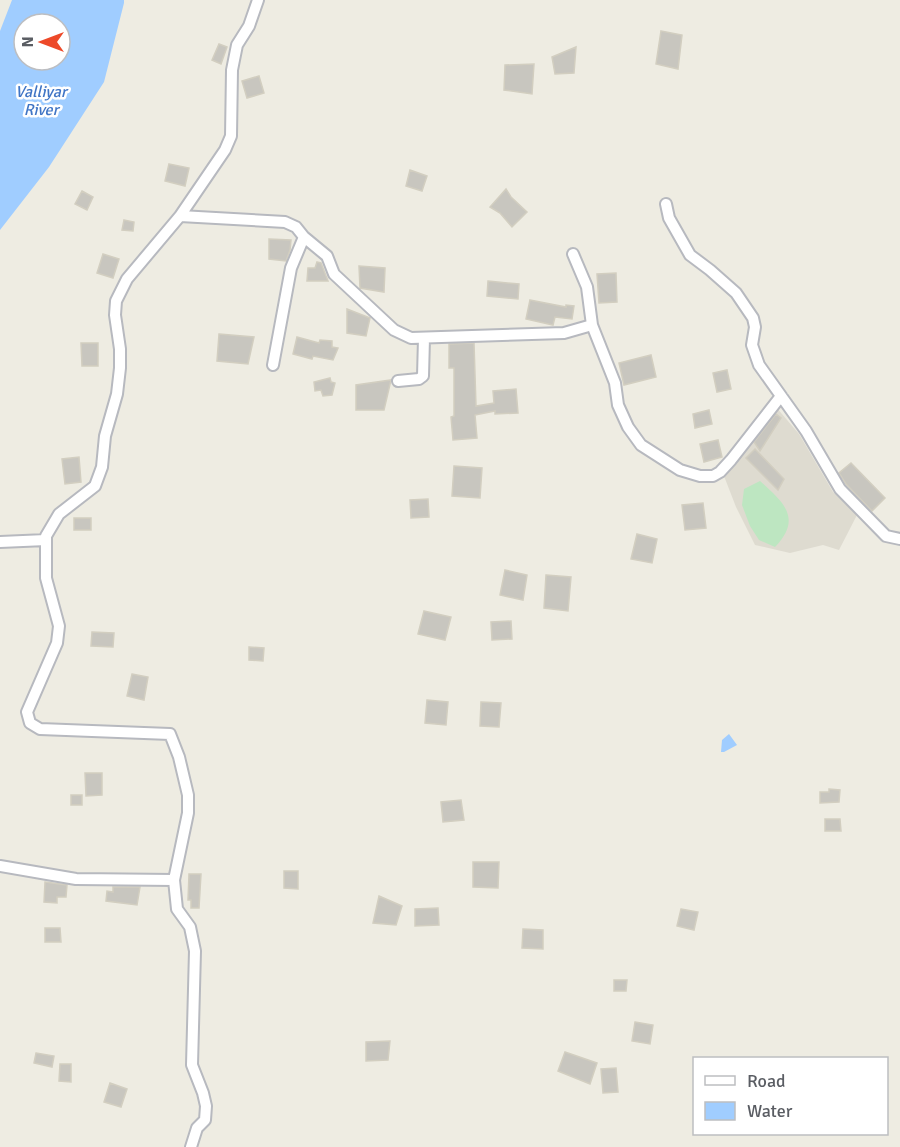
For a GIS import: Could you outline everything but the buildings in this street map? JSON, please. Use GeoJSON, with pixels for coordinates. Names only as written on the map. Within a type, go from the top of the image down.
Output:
{"type":"FeatureCollection","features":[{"type":"Feature","properties":{"kind":"street"},"geometry":{"type":"LineString","coordinates":[[191,1147],[197,1128],[205,1120],[206,1106],[192,1065],[195,951],[190,927],[177,909],[174,880],[188,813],[188,795],[179,757],[170,734],[40,729],[30,723],[27,712],[57,643],[59,626],[46,578],[46,536],[59,514],[95,486],[102,467],[105,436],[117,394],[120,369],[120,349],[115,315],[116,301],[127,279],[180,216],[225,150],[231,136],[232,70],[237,45],[249,26],[258,0]]}},
{"type":"Feature","properties":{"kind":"street"},"geometry":{"type":"LineString","coordinates":[[666,204],[669,218],[690,255],[736,293],[753,318],[755,327],[752,345],[759,365],[806,431],[840,489],[886,536],[900,539]]}},
{"type":"Feature","properties":{"kind":"street"},"geometry":{"type":"LineString","coordinates":[[180,216],[285,222],[296,227],[304,237],[327,256],[334,274],[394,330],[411,338],[554,334],[592,325]]}},
{"type":"Feature","properties":{"kind":"street"},"geometry":{"type":"LineString","coordinates":[[273,365],[291,268],[304,237]]}},
{"type":"Feature","properties":{"kind":"street"},"geometry":{"type":"LineString","coordinates":[[573,254],[587,287],[592,325],[615,383],[618,405],[628,428],[641,445],[681,470],[700,476],[713,476],[720,472],[781,396]]}},
{"type":"Feature","properties":{"kind":"street"},"geometry":{"type":"LineString","coordinates":[[398,381],[419,379],[423,376],[424,338]]}},
{"type":"Feature","properties":{"kind":"street"},"geometry":{"type":"LineString","coordinates":[[0,542],[46,540]]}},
{"type":"Feature","properties":{"kind":"street"},"geometry":{"type":"LineString","coordinates":[[0,867],[32,870],[76,879],[174,880]]}},
{"type":"Feature","properties":{"kind":"shaded area"},"geometry":{"type":"Polygon","coordinates":[[[776,407],[799,434],[833,492],[857,515],[839,550],[823,545],[790,553],[755,545],[736,507],[724,476],[776,407]]]}},
{"type":"Feature","properties":{"kind":"green space"},"geometry":{"type":"Polygon","coordinates":[[[760,481],[782,503],[789,519],[783,537],[775,547],[759,540],[750,526],[742,505],[744,489],[760,481]]]}},
{"type":"Feature","properties":{"kind":"water","name":"Valliyar River"},"geometry":{"type":"Polygon","coordinates":[[[12,0],[124,0],[104,82],[49,167],[0,230],[0,31],[12,0]]]}},
{"type":"Feature","properties":{"kind":"water"},"geometry":{"type":"Polygon","coordinates":[[[729,734],[737,745],[721,752],[722,740],[729,734]]]}}]}
